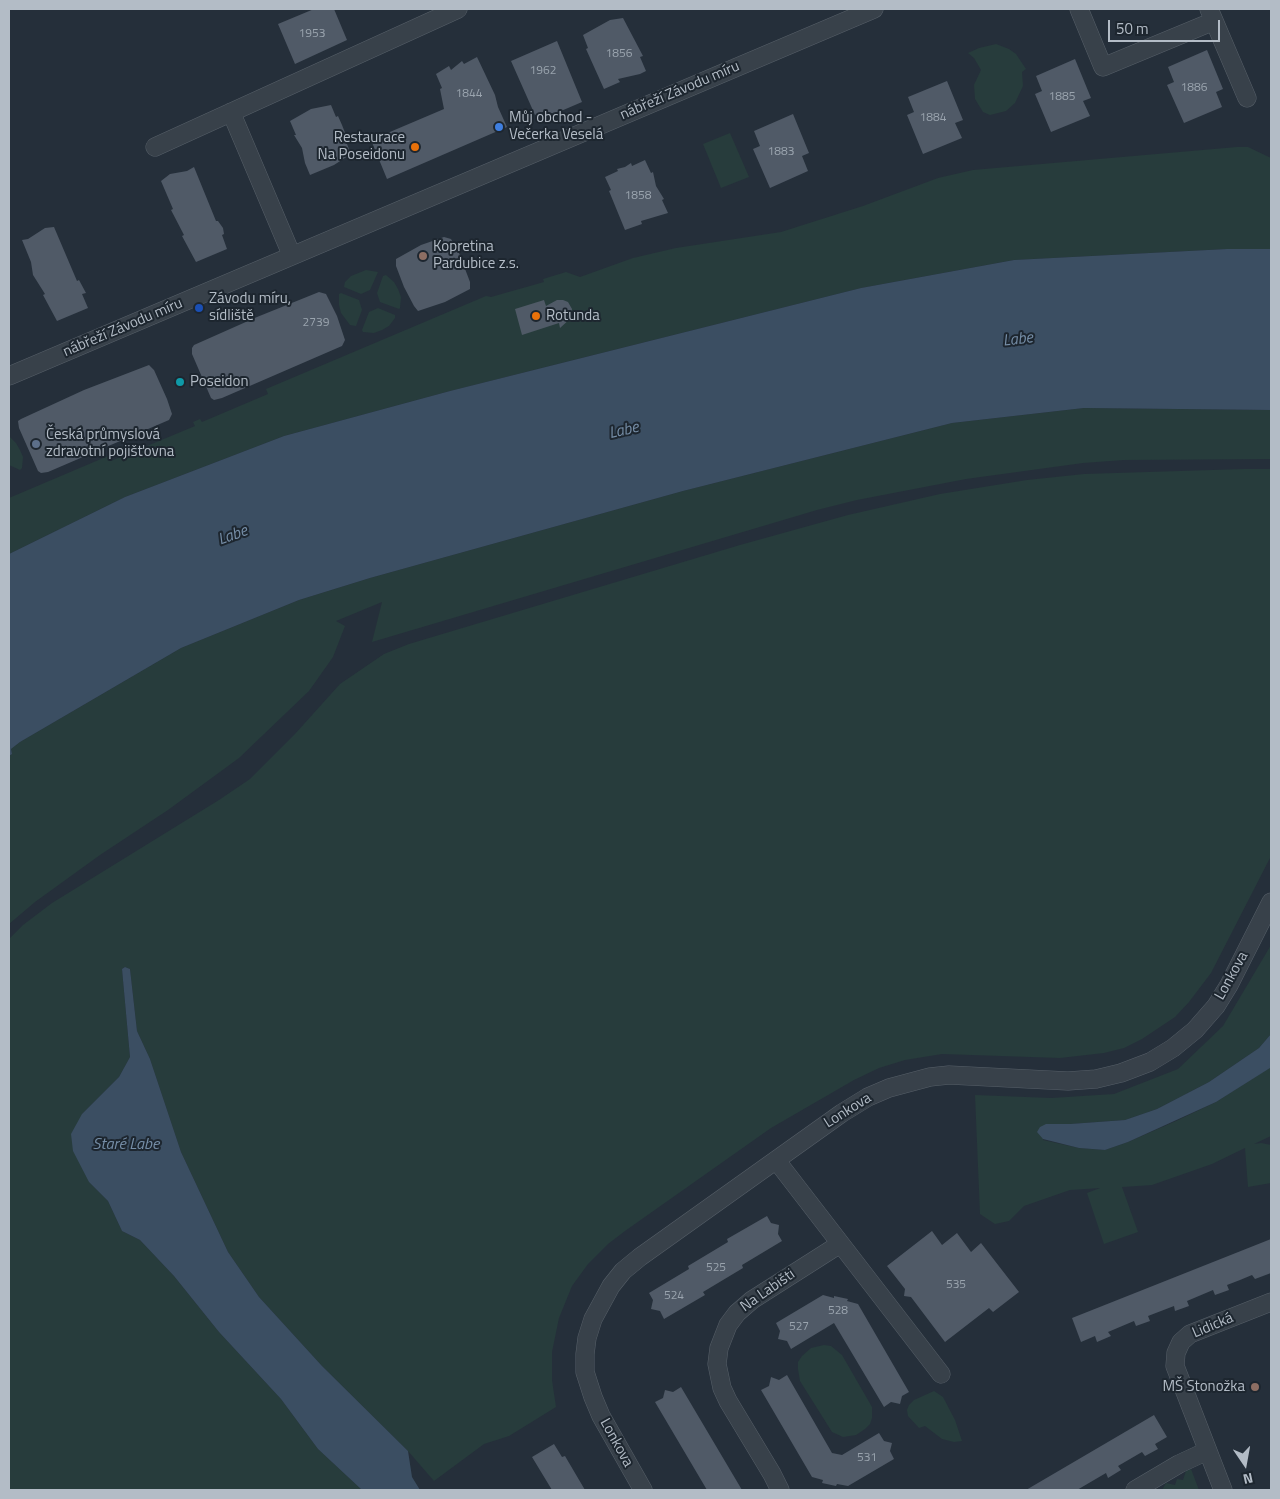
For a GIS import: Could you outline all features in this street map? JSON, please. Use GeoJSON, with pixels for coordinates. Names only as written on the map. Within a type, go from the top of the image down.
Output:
{"type":"FeatureCollection","features":[{"type":"Feature","properties":{"kind":"street"},"geometry":{"type":"LineString","coordinates":[[155,147],[458,9]]}},
{"type":"Feature","properties":{"kind":"street","name":"nábřeží Závodu míru"},"geometry":{"type":"LineString","coordinates":[[9,376],[874,9]]}},
{"type":"Feature","properties":{"kind":"street"},"geometry":{"type":"LineString","coordinates":[[1079,9],[1103,67],[1211,15],[1247,98]]}},
{"type":"Feature","properties":{"kind":"street"},"geometry":{"type":"LineString","coordinates":[[231,112],[292,256]]}},
{"type":"Feature","properties":{"kind":"street","name":"Lonkova"},"geometry":{"type":"LineString","coordinates":[[642,1490],[601,1416],[585,1372],[584,1354],[593,1319],[611,1286],[624,1271],[842,1113],[868,1097],[889,1088],[930,1077],[954,1075],[1068,1080],[1096,1079],[1122,1073],[1150,1062],[1173,1048],[1195,1030],[1216,1006],[1229,985],[1271,902]]}},
{"type":"Feature","properties":{"kind":"street"},"geometry":{"type":"LineString","coordinates":[[776,1160],[941,1374]]}},
{"type":"Feature","properties":{"kind":"street","name":"Na Labišti"},"geometry":{"type":"LineString","coordinates":[[780,1490],[722,1388],[717,1364],[719,1348],[728,1325],[737,1313],[752,1300],[840,1244]]}},
{"type":"Feature","properties":{"kind":"street","name":"Lidická"},"geometry":{"type":"LineString","coordinates":[[1223,1490],[1174,1366],[1176,1353],[1178,1346],[1190,1334],[1271,1302]]}},
{"type":"Feature","properties":{"kind":"street"},"geometry":{"type":"LineString","coordinates":[[1135,1490],[1152,1486],[1179,1464],[1207,1451]]}},
{"type":"Feature","properties":{"kind":"green space"},"geometry":{"type":"Polygon","coordinates":[[[996,44],[1016,54],[1026,69],[1022,72],[1023,86],[1015,103],[1006,111],[990,115],[983,112],[975,99],[974,85],[981,70],[974,58],[968,53],[996,44]]]}},
{"type":"Feature","properties":{"kind":"green space"},"geometry":{"type":"Polygon","coordinates":[[[730,133],[749,177],[721,188],[703,144],[730,133]]]}},
{"type":"Feature","properties":{"kind":"green space"},"geometry":{"type":"Polygon","coordinates":[[[1248,147],[1271,158],[1271,249],[1227,249],[1014,260],[861,288],[450,391],[284,436],[125,497],[9,554],[9,498],[108,456],[111,461],[195,426],[193,422],[200,419],[202,422],[268,394],[266,389],[486,296],[491,297],[544,282],[543,279],[566,272],[580,277],[633,258],[676,248],[781,232],[863,206],[938,178],[973,170],[1248,147]]]}},
{"type":"Feature","properties":{"kind":"green space"},"geometry":{"type":"Polygon","coordinates":[[[366,270],[378,272],[370,290],[361,294],[344,287],[345,282],[351,276],[366,270]]]}},
{"type":"Feature","properties":{"kind":"green space"},"geometry":{"type":"Polygon","coordinates":[[[386,275],[394,282],[398,289],[401,297],[399,309],[380,302],[377,293],[383,276],[386,275]]]}},
{"type":"Feature","properties":{"kind":"green space"},"geometry":{"type":"Polygon","coordinates":[[[341,293],[359,300],[362,310],[356,326],[350,325],[341,313],[339,294],[341,293]]]}},
{"type":"Feature","properties":{"kind":"green space"},"geometry":{"type":"Polygon","coordinates":[[[378,308],[395,315],[395,318],[389,326],[382,330],[374,333],[363,332],[362,330],[369,312],[378,308]]]}},
{"type":"Feature","properties":{"kind":"green space"},"geometry":{"type":"Polygon","coordinates":[[[1084,408],[1271,410],[1271,459],[1124,460],[1083,463],[966,479],[857,500],[817,510],[372,642],[382,602],[336,621],[345,626],[333,657],[309,691],[239,758],[168,810],[100,855],[35,902],[9,924],[9,756],[12,754],[11,749],[181,648],[299,600],[370,578],[683,491],[952,423],[1084,408]]]}},
{"type":"Feature","properties":{"kind":"green space"},"geometry":{"type":"Polygon","coordinates":[[[9,436],[16,443],[23,457],[20,470],[9,465],[9,436]]]}},
{"type":"Feature","properties":{"kind":"green space"},"geometry":{"type":"Polygon","coordinates":[[[1271,469],[1271,856],[1211,973],[1175,1017],[1142,1039],[1124,1048],[1104,1053],[1060,1058],[942,1054],[905,1060],[879,1068],[854,1080],[771,1128],[625,1231],[608,1244],[588,1264],[572,1286],[559,1318],[552,1352],[552,1380],[556,1407],[509,1436],[484,1444],[434,1481],[408,1451],[322,1366],[259,1297],[228,1252],[181,1152],[150,1059],[137,1031],[130,969],[125,967],[122,969],[130,1057],[119,1077],[82,1114],[89,1182],[108,1201],[122,1231],[140,1240],[174,1276],[219,1332],[281,1399],[318,1449],[362,1490],[9,1490],[9,939],[23,925],[52,903],[250,779],[295,734],[340,684],[384,654],[409,644],[740,545],[848,515],[940,494],[1027,480],[1084,474],[1271,469]]]}},
{"type":"Feature","properties":{"kind":"green space"},"geometry":{"type":"Polygon","coordinates":[[[1271,945],[1271,1034],[1259,1048],[1209,1082],[1157,1109],[1125,1120],[1046,1124],[1043,1140],[1079,1148],[1105,1150],[1128,1142],[1216,1102],[1271,1067],[1271,1136],[1254,1144],[1271,1145],[1271,1183],[1248,1187],[1245,1148],[1212,1164],[1152,1185],[1122,1187],[1138,1232],[1104,1244],[1087,1193],[1100,1188],[1070,1190],[1024,1206],[1009,1221],[995,1224],[980,1214],[975,1095],[1051,1098],[1114,1094],[1178,1069],[1223,1026],[1271,945]]]}},
{"type":"Feature","properties":{"kind":"green space"},"geometry":{"type":"Polygon","coordinates":[[[824,1345],[831,1346],[842,1355],[872,1407],[870,1424],[856,1435],[843,1437],[832,1432],[800,1381],[798,1362],[802,1356],[811,1348],[824,1345]]]}},
{"type":"Feature","properties":{"kind":"green space"},"geometry":{"type":"Polygon","coordinates":[[[934,1391],[943,1397],[955,1420],[962,1441],[954,1442],[942,1439],[925,1426],[919,1428],[908,1416],[907,1410],[914,1400],[934,1391]]]}},
{"type":"Feature","properties":{"kind":"green space"},"geometry":{"type":"Polygon","coordinates":[[[1191,1469],[1199,1490],[1162,1490],[1166,1483],[1175,1485],[1177,1479],[1183,1480],[1186,1471],[1191,1469]]]}},
{"type":"Feature","properties":{"kind":"water","name":"Labe"},"geometry":{"type":"Polygon","coordinates":[[[1227,249],[1271,249],[1271,410],[1084,408],[952,423],[683,491],[370,578],[299,600],[181,648],[20,742],[11,749],[12,754],[9,756],[9,554],[125,497],[284,436],[450,391],[861,288],[1014,260],[1227,249]]]}},
{"type":"Feature","properties":{"kind":"water","name":"Staré Labe"},"geometry":{"type":"Polygon","coordinates":[[[125,967],[130,969],[137,1031],[150,1059],[181,1152],[228,1252],[259,1297],[322,1366],[408,1451],[412,1477],[420,1490],[362,1490],[318,1449],[281,1399],[219,1332],[174,1276],[140,1240],[122,1231],[108,1201],[89,1182],[73,1151],[71,1134],[82,1114],[119,1077],[130,1057],[122,969],[125,967]]]}},
{"type":"Feature","properties":{"kind":"water"},"geometry":{"type":"Polygon","coordinates":[[[1271,1034],[1270,1068],[1216,1102],[1128,1142],[1105,1150],[1079,1148],[1043,1139],[1037,1132],[1040,1127],[1046,1124],[1125,1120],[1157,1109],[1209,1082],[1259,1048],[1271,1034]]]}},
{"type":"Feature","properties":{"kind":"building"},"geometry":{"type":"Polygon","coordinates":[[[314,9],[334,9],[347,40],[295,64],[278,24],[314,9]]]}},
{"type":"Feature","properties":{"kind":"building"},"geometry":{"type":"Polygon","coordinates":[[[623,18],[643,56],[640,57],[646,71],[618,79],[620,82],[604,89],[586,49],[588,48],[583,35],[610,20],[623,18]]]}},
{"type":"Feature","properties":{"kind":"building"},"geometry":{"type":"Polygon","coordinates":[[[557,41],[582,102],[554,114],[545,111],[535,115],[511,61],[557,41]]]}},
{"type":"Feature","properties":{"kind":"building"},"geometry":{"type":"Polygon","coordinates":[[[1207,50],[1223,89],[1216,92],[1222,107],[1184,123],[1167,85],[1174,82],[1168,67],[1207,50]]]}},
{"type":"Feature","properties":{"kind":"building"},"geometry":{"type":"Polygon","coordinates":[[[477,57],[495,95],[507,127],[387,179],[371,140],[444,109],[440,89],[442,88],[436,74],[449,66],[451,70],[462,61],[464,64],[477,57]]]}},
{"type":"Feature","properties":{"kind":"building"},"geometry":{"type":"Polygon","coordinates":[[[1075,59],[1091,98],[1083,101],[1090,116],[1051,132],[1035,94],[1042,91],[1036,76],[1075,59]]]}},
{"type":"Feature","properties":{"kind":"building"},"geometry":{"type":"Polygon","coordinates":[[[947,81],[963,120],[955,123],[962,138],[923,154],[907,115],[914,112],[908,97],[947,81]]]}},
{"type":"Feature","properties":{"kind":"building"},"geometry":{"type":"Polygon","coordinates":[[[331,105],[342,125],[351,154],[334,165],[310,175],[302,148],[294,135],[296,135],[290,121],[311,109],[331,105]]]}},
{"type":"Feature","properties":{"kind":"building"},"geometry":{"type":"Polygon","coordinates":[[[793,114],[809,153],[802,156],[808,171],[770,188],[753,149],[760,146],[754,131],[793,114]]]}},
{"type":"Feature","properties":{"kind":"building"},"geometry":{"type":"Polygon","coordinates":[[[645,160],[651,173],[653,172],[656,186],[664,199],[662,200],[668,213],[641,221],[642,224],[625,230],[605,177],[631,163],[632,166],[645,160]]]}},
{"type":"Feature","properties":{"kind":"building"},"geometry":{"type":"Polygon","coordinates":[[[194,167],[216,221],[223,228],[224,234],[222,235],[227,249],[196,262],[182,236],[184,235],[171,210],[173,209],[161,181],[170,174],[187,171],[194,167]]]}},
{"type":"Feature","properties":{"kind":"building"},"geometry":{"type":"Polygon","coordinates":[[[54,227],[77,281],[79,280],[86,293],[82,294],[88,308],[57,321],[43,295],[45,294],[33,275],[31,262],[22,240],[28,239],[45,228],[54,227]]]}},
{"type":"Feature","properties":{"kind":"building"},"geometry":{"type":"Polygon","coordinates":[[[444,237],[451,239],[459,253],[470,282],[470,289],[445,302],[418,311],[404,287],[396,266],[396,259],[421,245],[444,237]]]}},
{"type":"Feature","properties":{"kind":"building"},"geometry":{"type":"Polygon","coordinates":[[[319,292],[326,294],[337,316],[345,340],[342,346],[222,398],[214,400],[211,398],[192,354],[194,345],[319,292]]]}},
{"type":"Feature","properties":{"kind":"building"},"geometry":{"type":"Polygon","coordinates":[[[544,300],[546,306],[557,300],[568,302],[572,309],[571,318],[560,328],[559,323],[522,335],[515,309],[544,300]]]}},
{"type":"Feature","properties":{"kind":"building"},"geometry":{"type":"Polygon","coordinates":[[[149,365],[154,370],[167,399],[172,414],[169,420],[48,472],[41,473],[38,471],[19,428],[18,421],[84,390],[149,365]]]}},
{"type":"Feature","properties":{"kind":"building"},"geometry":{"type":"Polygon","coordinates":[[[767,1216],[771,1223],[779,1225],[778,1234],[782,1241],[742,1265],[743,1268],[703,1292],[705,1295],[664,1319],[660,1311],[651,1309],[653,1300],[649,1293],[689,1269],[688,1266],[728,1242],[727,1239],[767,1216]]]}},
{"type":"Feature","properties":{"kind":"building"},"geometry":{"type":"Polygon","coordinates":[[[932,1231],[942,1245],[957,1233],[971,1252],[981,1243],[1019,1292],[993,1312],[989,1308],[945,1342],[911,1297],[904,1296],[905,1289],[887,1266],[932,1231]]]}},
{"type":"Feature","properties":{"kind":"building"},"geometry":{"type":"Polygon","coordinates":[[[1271,1239],[1271,1273],[1255,1279],[1252,1275],[1227,1285],[1229,1290],[1215,1295],[1213,1290],[1187,1301],[1189,1306],[1175,1311],[1174,1306],[1148,1316],[1150,1321],[1136,1326],[1134,1321],[1108,1332],[1111,1336],[1097,1342],[1095,1336],[1081,1342],[1072,1318],[1271,1239]]]}},
{"type":"Feature","properties":{"kind":"building"},"geometry":{"type":"Polygon","coordinates":[[[823,1295],[848,1299],[847,1301],[858,1304],[909,1392],[902,1396],[900,1404],[891,1402],[884,1407],[834,1323],[791,1349],[787,1341],[778,1339],[780,1331],[776,1323],[823,1295]]]}},
{"type":"Feature","properties":{"kind":"building"},"geometry":{"type":"Polygon","coordinates":[[[787,1375],[832,1453],[842,1455],[879,1433],[884,1441],[892,1443],[890,1451],[894,1459],[848,1486],[822,1483],[823,1480],[812,1477],[761,1390],[769,1386],[771,1377],[779,1380],[787,1375]]]}},
{"type":"Feature","properties":{"kind":"building"},"geometry":{"type":"Polygon","coordinates":[[[681,1387],[742,1490],[707,1490],[655,1402],[663,1398],[665,1390],[673,1392],[681,1387]]]}},
{"type":"Feature","properties":{"kind":"building"},"geometry":{"type":"Polygon","coordinates":[[[1154,1415],[1167,1437],[1155,1444],[1158,1449],[1145,1456],[1142,1452],[1118,1466],[1121,1470],[1108,1478],[1106,1473],[1077,1490],[1026,1490],[1154,1415]]]}},
{"type":"Feature","properties":{"kind":"building"},"geometry":{"type":"Polygon","coordinates":[[[554,1444],[562,1457],[565,1456],[585,1490],[552,1490],[532,1457],[554,1444]]]}},
{"type":"Feature","properties":{"kind":"place","name":"Můj obchod - Večerka Veselá"},"geometry":{"type":"Point","coordinates":[499,127]}},
{"type":"Feature","properties":{"kind":"place","name":"Restaurace Na Poseidonu"},"geometry":{"type":"Point","coordinates":[415,147]}},
{"type":"Feature","properties":{"kind":"place","name":"Kopretina Pardubice z.s."},"geometry":{"type":"Point","coordinates":[423,256]}},
{"type":"Feature","properties":{"kind":"place","name":"Závodu míru, sídliště"},"geometry":{"type":"Point","coordinates":[199,308]}},
{"type":"Feature","properties":{"kind":"place","name":"Rotunda"},"geometry":{"type":"Point","coordinates":[536,316]}},
{"type":"Feature","properties":{"kind":"place","name":"Poseidon"},"geometry":{"type":"Point","coordinates":[180,382]}},
{"type":"Feature","properties":{"kind":"place","name":"Česká průmyslová zdravotní pojišťovna"},"geometry":{"type":"Point","coordinates":[36,444]}},
{"type":"Feature","properties":{"kind":"place","name":"MŠ Stonožka"},"geometry":{"type":"Point","coordinates":[1255,1387]}}]}
